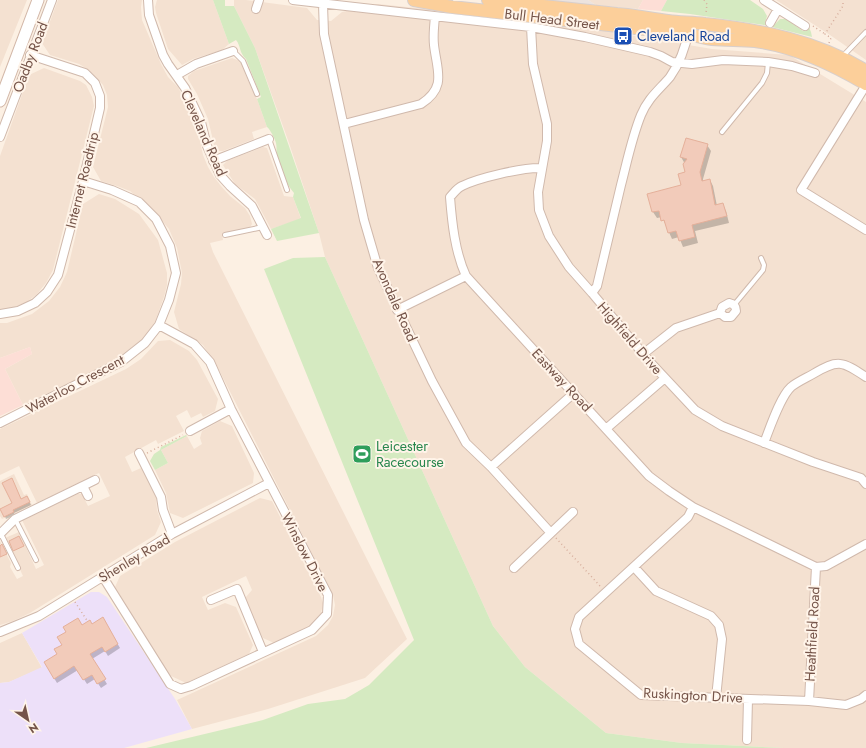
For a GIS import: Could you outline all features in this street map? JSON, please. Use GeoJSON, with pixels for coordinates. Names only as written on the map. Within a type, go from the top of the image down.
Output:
{"type":"FeatureCollection","features":[{"type":"Feature","properties":{"kind":"main road","name":"Oadby Road"},"geometry":{"type":"LineString","coordinates":[[0,101],[38,0]]}},
{"type":"Feature","properties":{"kind":"main road","name":"Bull Head Street"},"geometry":{"type":"LineString","coordinates":[[414,0],[452,7],[689,28],[769,33],[792,39],[842,57],[866,71]]}},
{"type":"Feature","properties":{"kind":"main road","name":"Bull Head Street"},"geometry":{"type":"LineString","coordinates":[[488,0],[669,21],[689,28],[712,39],[755,42],[773,45],[810,57],[846,72],[866,85]]}},
{"type":"Feature","properties":{"kind":"street","name":"Oadby Road"},"geometry":{"type":"LineString","coordinates":[[0,137],[52,0]]}},
{"type":"Feature","properties":{"kind":"street","name":"Cleveland Road"},"geometry":{"type":"LineString","coordinates":[[148,0],[149,15],[163,55],[185,88],[201,122],[207,146],[220,175],[252,206],[265,231]]}},
{"type":"Feature","properties":{"kind":"street"},"geometry":{"type":"LineString","coordinates":[[256,9],[259,0]]}},
{"type":"Feature","properties":{"kind":"street"},"geometry":{"type":"LineString","coordinates":[[293,0],[531,27],[585,37],[650,52],[672,62],[678,63],[692,64],[723,60],[768,62],[792,66],[815,74]]}},
{"type":"Feature","properties":{"kind":"street"},"geometry":{"type":"LineString","coordinates":[[764,0],[805,26]]}},
{"type":"Feature","properties":{"kind":"street","name":"Avondale Road"},"geometry":{"type":"LineString","coordinates":[[323,4],[324,34],[364,220],[378,268],[432,381],[466,443],[550,532]]}},
{"type":"Feature","properties":{"kind":"street"},"geometry":{"type":"LineString","coordinates":[[770,22],[778,9]]}},
{"type":"Feature","properties":{"kind":"street"},"geometry":{"type":"LineString","coordinates":[[344,124],[421,104],[430,98],[437,88],[439,78],[433,43],[435,17]]}},
{"type":"Feature","properties":{"kind":"street"},"geometry":{"type":"LineString","coordinates":[[531,27],[533,64],[547,124],[547,142],[538,192],[539,210],[549,236],[569,266],[592,293]]}},
{"type":"Feature","properties":{"kind":"street","name":"Highfield Drive"},"geometry":{"type":"LineString","coordinates":[[689,28],[684,50],[678,63],[671,75],[646,104],[640,117],[597,286],[592,293],[643,354],[695,410],[722,426],[813,462],[861,478],[866,484]]}},
{"type":"Feature","properties":{"kind":"street"},"geometry":{"type":"LineString","coordinates":[[177,75],[196,64],[233,51]]}},
{"type":"Feature","properties":{"kind":"street","name":"Internet Roadtrip"},"geometry":{"type":"LineString","coordinates":[[0,314],[18,311],[35,303],[47,292],[58,275],[83,181],[100,108],[100,96],[95,83],[85,73],[30,55]]}},
{"type":"Feature","properties":{"kind":"street"},"geometry":{"type":"LineString","coordinates":[[866,85],[801,190],[866,230]]}},
{"type":"Feature","properties":{"kind":"street"},"geometry":{"type":"LineString","coordinates":[[213,161],[269,139]]}},
{"type":"Feature","properties":{"kind":"street","name":"Eastway Road"},"geometry":{"type":"LineString","coordinates":[[542,168],[532,168],[477,180],[460,186],[450,197],[460,261],[466,276],[607,428],[649,476],[669,492],[694,507],[816,567]]}},
{"type":"Feature","properties":{"kind":"street","name":"Waterloo Crescent"},"geometry":{"type":"LineString","coordinates":[[0,423],[121,362],[145,343],[159,325],[169,300],[176,274],[170,246],[156,219],[139,202],[112,190],[83,181]]}},
{"type":"Feature","properties":{"kind":"street"},"geometry":{"type":"LineString","coordinates":[[397,310],[466,276]]}},
{"type":"Feature","properties":{"kind":"street"},"geometry":{"type":"LineString","coordinates":[[643,354],[676,328],[720,312],[721,309],[728,303],[736,307],[734,315],[731,317],[725,317],[720,312]]}},
{"type":"Feature","properties":{"kind":"street","name":"Winslow Drive"},"geometry":{"type":"LineString","coordinates":[[103,576],[170,684],[181,689],[191,686],[312,630],[327,614],[328,595],[231,409],[210,362],[194,344],[159,325]]}},
{"type":"Feature","properties":{"kind":"street"},"geometry":{"type":"LineString","coordinates":[[764,443],[783,397],[791,387],[828,365],[839,363],[866,377]]}},
{"type":"Feature","properties":{"kind":"street"},"geometry":{"type":"LineString","coordinates":[[607,428],[665,378]]}},
{"type":"Feature","properties":{"kind":"street"},"geometry":{"type":"LineString","coordinates":[[491,468],[574,393]]}},
{"type":"Feature","properties":{"kind":"street"},"geometry":{"type":"LineString","coordinates":[[190,431],[231,409]]}},
{"type":"Feature","properties":{"kind":"street"},"geometry":{"type":"LineString","coordinates":[[140,455],[161,497],[163,510],[172,534]]}},
{"type":"Feature","properties":{"kind":"street"},"geometry":{"type":"LineString","coordinates":[[0,534],[15,519],[95,480]]}},
{"type":"Feature","properties":{"kind":"street","name":"Shenley Road"},"geometry":{"type":"LineString","coordinates":[[0,632],[39,616],[172,534],[269,483]]}},
{"type":"Feature","properties":{"kind":"street"},"geometry":{"type":"LineString","coordinates":[[83,486],[88,496]]}},
{"type":"Feature","properties":{"kind":"street","name":"Ruskington Drive"},"geometry":{"type":"LineString","coordinates":[[694,507],[688,517],[579,617],[575,629],[579,644],[641,695],[809,701],[846,704],[861,699],[866,694]]}},
{"type":"Feature","properties":{"kind":"street"},"geometry":{"type":"LineString","coordinates":[[514,568],[550,532],[573,512]]}},
{"type":"Feature","properties":{"kind":"street"},"geometry":{"type":"LineString","coordinates":[[816,567],[826,566],[866,544]]}},
{"type":"Feature","properties":{"kind":"street"},"geometry":{"type":"LineString","coordinates":[[634,567],[656,591],[711,616],[719,625],[722,638],[716,698]]}},
{"type":"Feature","properties":{"kind":"street","name":"Heathfield Road"},"geometry":{"type":"LineString","coordinates":[[809,701],[816,567]]}},
{"type":"Feature","properties":{"kind":"street"},"geometry":{"type":"LineString","coordinates":[[211,600],[237,589],[263,652]]}},
{"type":"Feature","properties":{"kind":"street"},"geometry":{"type":"LineString","coordinates":[[747,740],[748,699]]}},
{"type":"Feature","properties":{"kind":"lane"},"geometry":{"type":"LineString","coordinates":[[842,57],[866,32]]}},
{"type":"Feature","properties":{"kind":"lane"},"geometry":{"type":"LineString","coordinates":[[233,51],[244,61],[257,94]]}},
{"type":"Feature","properties":{"kind":"lane"},"geometry":{"type":"LineString","coordinates":[[722,132],[762,83],[767,74],[768,62]]}},
{"type":"Feature","properties":{"kind":"lane"},"geometry":{"type":"LineString","coordinates":[[269,139],[287,190]]}},
{"type":"Feature","properties":{"kind":"lane"},"geometry":{"type":"LineString","coordinates":[[225,235],[265,231]]}},
{"type":"Feature","properties":{"kind":"lane"},"geometry":{"type":"LineString","coordinates":[[734,305],[763,270],[764,265],[761,258]]}},
{"type":"Feature","properties":{"kind":"lane"},"geometry":{"type":"LineString","coordinates":[[15,519],[36,560]]}},
{"type":"Feature","properties":{"kind":"lane"},"geometry":{"type":"LineString","coordinates":[[0,534],[18,568]]}},
{"type":"Feature","properties":{"kind":"path"},"geometry":{"type":"LineString","coordinates":[[825,34],[843,6],[843,0]]}},
{"type":"Feature","properties":{"kind":"path"},"geometry":{"type":"LineString","coordinates":[[805,26],[808,24],[831,38],[826,51]]}},
{"type":"Feature","properties":{"kind":"path"},"geometry":{"type":"LineString","coordinates":[[140,455],[190,431]]}},
{"type":"Feature","properties":{"kind":"path"},"geometry":{"type":"LineString","coordinates":[[550,532],[606,593]]}},
{"type":"Feature","properties":{"kind":"path"},"geometry":{"type":"LineString","coordinates":[[71,596],[88,622]]}},
{"type":"Feature","properties":{"kind":"shaded area"},"geometry":{"type":"Polygon","coordinates":[[[0,0],[27,0],[0,67],[0,0]]]}},
{"type":"Feature","properties":{"kind":"shaded area"},"geometry":{"type":"Polygon","coordinates":[[[58,0],[142,0],[142,20],[161,64],[168,77],[178,87],[196,123],[203,155],[208,167],[221,186],[230,196],[245,208],[250,216],[252,224],[249,229],[222,234],[223,240],[210,243],[213,252],[407,639],[365,678],[268,709],[192,729],[177,700],[316,636],[328,625],[333,616],[335,605],[333,595],[218,368],[203,345],[179,329],[174,312],[181,284],[182,273],[177,248],[169,229],[154,211],[130,191],[101,181],[93,167],[108,107],[107,95],[103,85],[89,70],[79,64],[50,55],[42,43],[58,0]]]}},
{"type":"Feature","properties":{"kind":"shaded area"},"geometry":{"type":"Polygon","coordinates":[[[157,0],[213,0],[229,44],[222,50],[193,59],[182,65],[168,49],[156,13],[155,7],[157,0]]]}},
{"type":"Feature","properties":{"kind":"shaded area"},"geometry":{"type":"Polygon","coordinates":[[[234,0],[246,0],[307,8],[317,20],[331,21],[342,12],[378,4],[565,24],[712,49],[789,55],[866,102],[866,748],[785,748],[682,743],[606,733],[525,667],[493,626],[325,257],[319,233],[289,143],[255,48],[234,6],[234,0]]]}},
{"type":"Feature","properties":{"kind":"shaded area"},"geometry":{"type":"Polygon","coordinates":[[[518,0],[588,0],[596,5],[518,0]]]}},
{"type":"Feature","properties":{"kind":"shaded area"},"geometry":{"type":"Polygon","coordinates":[[[588,0],[643,0],[638,9],[596,5],[588,0]]]}},
{"type":"Feature","properties":{"kind":"shaded area"},"geometry":{"type":"Polygon","coordinates":[[[643,0],[667,0],[661,11],[638,9],[643,0]]]}},
{"type":"Feature","properties":{"kind":"shaded area"},"geometry":{"type":"Polygon","coordinates":[[[776,0],[866,0],[866,60],[830,35],[776,0]]]}},
{"type":"Feature","properties":{"kind":"shaded area"},"geometry":{"type":"Polygon","coordinates":[[[232,58],[240,61],[257,99],[267,127],[252,132],[254,139],[223,151],[219,151],[215,149],[208,119],[197,94],[188,79],[188,76],[194,71],[232,58]]]}},
{"type":"Feature","properties":{"kind":"shaded area"},"geometry":{"type":"Polygon","coordinates":[[[44,68],[80,81],[86,85],[92,97],[94,106],[53,270],[46,283],[37,294],[27,302],[9,309],[0,310],[0,156],[29,75],[44,68]]]}},
{"type":"Feature","properties":{"kind":"shaded area"},"geometry":{"type":"Polygon","coordinates":[[[263,147],[267,148],[284,196],[293,197],[301,219],[271,229],[255,199],[235,184],[223,165],[227,161],[263,147]]]}},
{"type":"Feature","properties":{"kind":"shaded area"},"geometry":{"type":"Polygon","coordinates":[[[99,194],[115,199],[139,214],[158,240],[167,273],[167,285],[155,322],[143,339],[116,359],[95,371],[23,405],[5,369],[32,354],[30,347],[0,358],[0,323],[7,323],[32,314],[49,301],[60,287],[67,272],[83,204],[99,194]]]}},
{"type":"Feature","properties":{"kind":"shaded area"},"geometry":{"type":"Polygon","coordinates":[[[170,340],[189,351],[197,360],[218,399],[215,411],[203,417],[201,413],[191,418],[187,410],[176,416],[184,431],[158,444],[156,440],[125,457],[132,472],[141,468],[156,498],[157,510],[161,522],[155,535],[30,613],[0,625],[0,541],[11,563],[10,567],[17,579],[23,576],[5,538],[19,532],[36,569],[44,565],[22,520],[77,494],[82,494],[88,506],[110,496],[99,473],[37,503],[19,466],[0,475],[0,429],[126,369],[141,359],[158,341],[170,340]]]}},
{"type":"Feature","properties":{"kind":"shaded area"},"geometry":{"type":"Polygon","coordinates":[[[30,347],[32,354],[5,369],[23,405],[0,416],[0,358],[30,347]]]}},
{"type":"Feature","properties":{"kind":"shaded area"},"geometry":{"type":"Polygon","coordinates":[[[220,421],[232,426],[254,473],[253,483],[183,518],[170,513],[166,493],[155,470],[168,463],[161,450],[187,436],[194,449],[202,444],[200,438],[202,431],[220,421]]]}},
{"type":"Feature","properties":{"kind":"shaded area"},"geometry":{"type":"Polygon","coordinates":[[[14,474],[24,495],[27,494],[32,505],[2,519],[0,516],[0,481],[14,474]]]}},
{"type":"Feature","properties":{"kind":"shaded area"},"geometry":{"type":"Polygon","coordinates":[[[260,498],[272,501],[321,597],[323,603],[321,614],[315,623],[274,643],[263,638],[245,602],[246,597],[252,590],[246,576],[202,597],[208,610],[225,603],[236,607],[253,645],[249,654],[186,683],[169,675],[115,587],[120,576],[175,542],[260,498]]]}},
{"type":"Feature","properties":{"kind":"shaded area"},"geometry":{"type":"Polygon","coordinates":[[[91,592],[99,592],[107,597],[175,699],[192,729],[124,748],[0,748],[0,683],[9,682],[42,667],[22,633],[91,592]]]}},
{"type":"Feature","properties":{"kind":"shaded area"},"geometry":{"type":"Polygon","coordinates":[[[22,633],[42,668],[9,682],[0,683],[0,643],[22,633]]]}},
{"type":"Feature","properties":{"kind":"green space"},"geometry":{"type":"Polygon","coordinates":[[[213,0],[225,0],[225,6],[234,6],[255,48],[319,233],[277,241],[271,229],[301,218],[293,197],[294,193],[288,185],[282,170],[277,155],[275,141],[267,127],[257,99],[261,97],[246,59],[242,54],[236,40],[229,44],[213,0]]]}},
{"type":"Feature","properties":{"kind":"green space"},"geometry":{"type":"Polygon","coordinates":[[[667,0],[750,0],[763,9],[767,16],[765,23],[771,26],[661,11],[667,0]]]}},
{"type":"Feature","properties":{"kind":"green space"},"geometry":{"type":"Polygon","coordinates":[[[780,19],[786,19],[803,31],[808,25],[812,37],[772,27],[780,19]]]}},
{"type":"Feature","properties":{"kind":"green space","name":"Leicester Racecourse"},"geometry":{"type":"Polygon","coordinates":[[[325,257],[493,626],[525,667],[606,733],[682,743],[785,748],[146,748],[263,720],[308,704],[345,699],[369,685],[414,640],[264,269],[293,258],[325,257]]]}},
{"type":"Feature","properties":{"kind":"green space"},"geometry":{"type":"Polygon","coordinates":[[[186,435],[187,436],[161,450],[168,463],[155,470],[150,461],[154,454],[160,450],[161,447],[186,435]]]}},
{"type":"Feature","properties":{"kind":"building"},"geometry":{"type":"Polygon","coordinates":[[[686,138],[708,144],[700,172],[702,181],[710,179],[715,205],[723,203],[727,216],[692,225],[695,237],[679,241],[676,231],[668,233],[664,220],[661,221],[659,211],[652,212],[647,194],[681,185],[678,174],[685,172],[683,164],[687,159],[680,157],[686,138]]]}},
{"type":"Feature","properties":{"kind":"building"},"geometry":{"type":"Polygon","coordinates":[[[12,478],[21,499],[27,496],[30,502],[13,510],[14,512],[4,517],[0,509],[12,503],[2,483],[12,478]]]}},
{"type":"Feature","properties":{"kind":"building"},"geometry":{"type":"Polygon","coordinates":[[[19,536],[24,546],[13,551],[9,541],[19,536]]]}},
{"type":"Feature","properties":{"kind":"building"},"geometry":{"type":"Polygon","coordinates":[[[2,544],[7,554],[0,557],[0,546],[2,544]]]}},
{"type":"Feature","properties":{"kind":"building"},"geometry":{"type":"Polygon","coordinates":[[[103,617],[118,644],[105,652],[102,647],[90,654],[106,679],[97,684],[92,675],[83,680],[74,666],[54,679],[44,662],[57,654],[54,649],[62,645],[57,637],[66,632],[63,627],[78,618],[82,625],[90,620],[92,624],[103,617]]]}},
{"type":"Feature","properties":{"kind":"place","name":"Cleveland Road"},"geometry":{"type":"Point","coordinates":[623,36]}},
{"type":"Feature","properties":{"kind":"place","name":"Leicester Racecourse"},"geometry":{"type":"Point","coordinates":[362,454]}}]}
